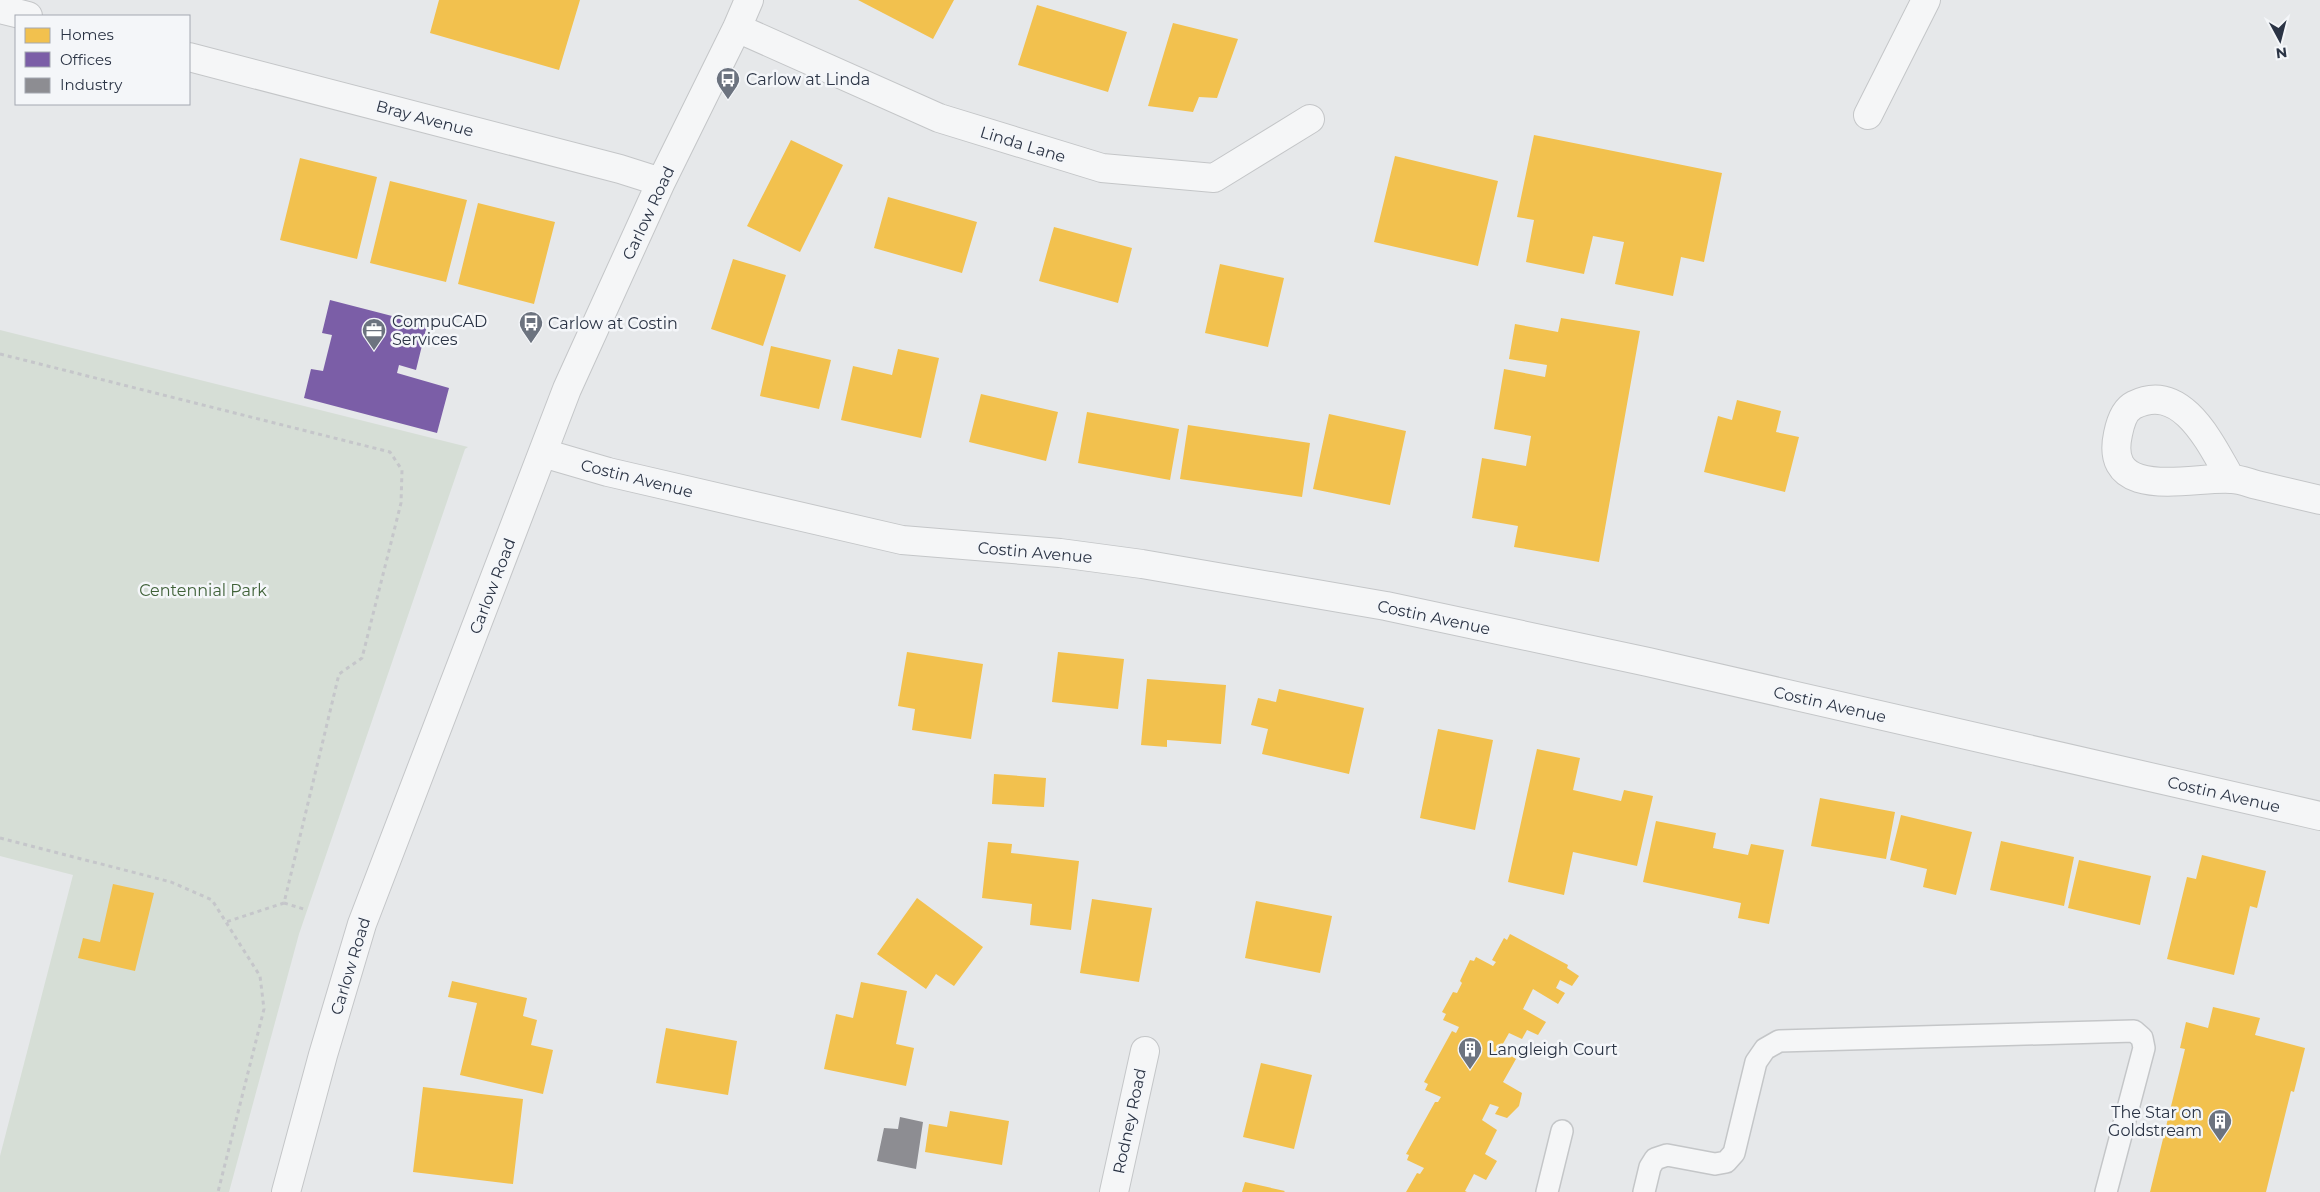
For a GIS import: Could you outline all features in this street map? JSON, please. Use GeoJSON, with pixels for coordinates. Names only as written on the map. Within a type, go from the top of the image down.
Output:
{"type":"FeatureCollection","features":[{"type":"Feature","properties":{"kind":"street","name":"Carlow Road"},"geometry":{"type":"LineString","coordinates":[[286,1192],[323,1055],[362,924],[567,389],[661,182],[749,0]]}},
{"type":"Feature","properties":{"kind":"street"},"geometry":{"type":"LineString","coordinates":[[1868,115],[1926,0]]}},
{"type":"Feature","properties":{"kind":"street"},"geometry":{"type":"LineString","coordinates":[[0,9],[24,15]]}},
{"type":"Feature","properties":{"kind":"street","name":"Linda Lane"},"geometry":{"type":"LineString","coordinates":[[737,28],[939,118],[1102,168],[1214,178],[1310,119]]}},
{"type":"Feature","properties":{"kind":"street","name":"Bray Avenue"},"geometry":{"type":"LineString","coordinates":[[190,57],[620,168],[661,182]]}},
{"type":"Feature","properties":{"kind":"street","name":"Costin Avenue"},"geometry":{"type":"LineString","coordinates":[[543,452],[608,472],[902,540],[1060,553],[1142,564],[1386,606],[1658,664],[2320,816]]}},
{"type":"Feature","properties":{"kind":"street"},"geometry":{"type":"LineString","coordinates":[[2231,478],[2320,500]]}},
{"type":"Feature","properties":{"kind":"street","name":"Rodney Road"},"geometry":{"type":"LineString","coordinates":[[1114,1192],[1145,1051]]}},
{"type":"Feature","properties":{"kind":"lane"},"geometry":{"type":"LineString","coordinates":[[1644,1192],[1650,1167],[1655,1159],[1666,1155],[1715,1164],[1726,1162],[1734,1153],[1756,1062],[1765,1049],[1779,1041],[2134,1031],[2142,1038],[2144,1048],[2106,1192]]}},
{"type":"Feature","properties":{"kind":"lane"},"geometry":{"type":"LineString","coordinates":[[1547,1192],[1562,1132]]}},
{"type":"Feature","properties":{"kind":"path"},"geometry":{"type":"LineString","coordinates":[[0,354],[390,452],[402,470],[401,503],[362,658],[339,674],[284,903]]}},
{"type":"Feature","properties":{"kind":"path"},"geometry":{"type":"LineString","coordinates":[[0,838],[171,882],[212,900],[260,976],[264,1010],[218,1192]]}},
{"type":"Feature","properties":{"kind":"path"},"geometry":{"type":"LineString","coordinates":[[226,922],[284,903],[307,910]]}},
{"type":"Feature","properties":{"kind":"green space","name":"Centennial Park"},"geometry":{"type":"Polygon","coordinates":[[[0,330],[468,447],[465,449],[299,934],[229,1192],[0,1192],[0,1156],[73,875],[0,856],[0,330]]]}},
{"type":"Feature","properties":{"kind":"building: Homes"},"geometry":{"type":"Polygon","coordinates":[[[439,0],[580,0],[559,70],[430,33],[439,0]]]}},
{"type":"Feature","properties":{"kind":"building: Homes"},"geometry":{"type":"Polygon","coordinates":[[[858,0],[954,0],[933,39],[858,0]]]}},
{"type":"Feature","properties":{"kind":"building: Homes"},"geometry":{"type":"Polygon","coordinates":[[[1037,5],[1127,32],[1108,92],[1018,65],[1037,5]]]}},
{"type":"Feature","properties":{"kind":"building: Homes"},"geometry":{"type":"Polygon","coordinates":[[[1173,23],[1238,39],[1217,98],[1199,97],[1193,112],[1148,106],[1173,23]]]}},
{"type":"Feature","properties":{"kind":"building: Homes"},"geometry":{"type":"Polygon","coordinates":[[[1534,135],[1722,173],[1704,262],[1681,257],[1673,296],[1615,284],[1624,242],[1593,236],[1584,274],[1526,262],[1534,220],[1517,217],[1534,135]]]}},
{"type":"Feature","properties":{"kind":"building: Homes"},"geometry":{"type":"Polygon","coordinates":[[[791,140],[843,165],[800,252],[747,226],[791,140]]]}},
{"type":"Feature","properties":{"kind":"building: Homes"},"geometry":{"type":"Polygon","coordinates":[[[1395,156],[1498,181],[1478,266],[1374,242],[1395,156]]]}},
{"type":"Feature","properties":{"kind":"building: Homes"},"geometry":{"type":"Polygon","coordinates":[[[300,158],[377,177],[357,259],[280,240],[300,158]]]}},
{"type":"Feature","properties":{"kind":"building: Homes"},"geometry":{"type":"Polygon","coordinates":[[[390,181],[467,200],[446,282],[370,263],[390,181]]]}},
{"type":"Feature","properties":{"kind":"building: Homes"},"geometry":{"type":"Polygon","coordinates":[[[888,197],[977,222],[962,273],[874,248],[888,197]]]}},
{"type":"Feature","properties":{"kind":"building: Homes"},"geometry":{"type":"Polygon","coordinates":[[[478,203],[555,222],[534,304],[458,284],[478,203]]]}},
{"type":"Feature","properties":{"kind":"building: Homes"},"geometry":{"type":"Polygon","coordinates":[[[1054,227],[1132,248],[1118,303],[1039,281],[1054,227]]]}},
{"type":"Feature","properties":{"kind":"building: Homes"},"geometry":{"type":"Polygon","coordinates":[[[733,259],[786,275],[763,346],[711,329],[733,259]]]}},
{"type":"Feature","properties":{"kind":"building: Homes"},"geometry":{"type":"Polygon","coordinates":[[[1220,264],[1284,278],[1268,347],[1205,333],[1220,264]]]}},
{"type":"Feature","properties":{"kind":"building: Homes"},"geometry":{"type":"Polygon","coordinates":[[[1561,318],[1640,331],[1599,562],[1514,547],[1518,526],[1472,518],[1482,458],[1526,466],[1531,436],[1494,429],[1504,369],[1545,377],[1547,365],[1509,359],[1515,324],[1558,332],[1561,318]]]}},
{"type":"Feature","properties":{"kind":"building: Homes"},"geometry":{"type":"Polygon","coordinates":[[[771,346],[831,360],[819,409],[760,396],[771,346]]]}},
{"type":"Feature","properties":{"kind":"building: Homes"},"geometry":{"type":"Polygon","coordinates":[[[898,349],[939,358],[921,438],[841,420],[853,366],[892,375],[898,349]]]}},
{"type":"Feature","properties":{"kind":"building: Homes"},"geometry":{"type":"Polygon","coordinates":[[[981,394],[1058,412],[1046,461],[969,442],[981,394]]]}},
{"type":"Feature","properties":{"kind":"building: Homes"},"geometry":{"type":"Polygon","coordinates":[[[1737,400],[1781,411],[1776,432],[1799,437],[1785,492],[1704,472],[1718,416],[1732,420],[1737,400]]]}},
{"type":"Feature","properties":{"kind":"building: Homes"},"geometry":{"type":"Polygon","coordinates":[[[1087,412],[1179,429],[1170,480],[1078,463],[1087,412]]]}},
{"type":"Feature","properties":{"kind":"building: Homes"},"geometry":{"type":"Polygon","coordinates":[[[1329,414],[1406,431],[1390,505],[1313,489],[1329,414]]]}},
{"type":"Feature","properties":{"kind":"building: Homes"},"geometry":{"type":"Polygon","coordinates":[[[1188,425],[1310,443],[1302,497],[1180,479],[1188,425]]]}},
{"type":"Feature","properties":{"kind":"building: Homes"},"geometry":{"type":"Polygon","coordinates":[[[907,652],[983,664],[971,739],[912,730],[915,709],[898,706],[907,652]]]}},
{"type":"Feature","properties":{"kind":"building: Homes"},"geometry":{"type":"Polygon","coordinates":[[[1058,652],[1124,659],[1118,709],[1052,702],[1058,652]]]}},
{"type":"Feature","properties":{"kind":"building: Homes"},"geometry":{"type":"Polygon","coordinates":[[[1147,679],[1226,685],[1221,744],[1167,740],[1167,747],[1141,745],[1147,679]]]}},
{"type":"Feature","properties":{"kind":"building: Homes"},"geometry":{"type":"Polygon","coordinates":[[[1279,689],[1364,708],[1349,774],[1262,754],[1268,729],[1251,725],[1258,698],[1276,702],[1279,689]]]}},
{"type":"Feature","properties":{"kind":"building: Homes"},"geometry":{"type":"Polygon","coordinates":[[[1438,729],[1493,740],[1475,830],[1420,818],[1438,729]]]}},
{"type":"Feature","properties":{"kind":"building: Homes"},"geometry":{"type":"Polygon","coordinates":[[[1537,749],[1580,758],[1573,790],[1621,801],[1624,790],[1653,796],[1637,866],[1573,852],[1564,895],[1508,882],[1537,749]]]}},
{"type":"Feature","properties":{"kind":"building: Homes"},"geometry":{"type":"Polygon","coordinates":[[[994,774],[1046,778],[1044,807],[992,804],[994,774]]]}},
{"type":"Feature","properties":{"kind":"building: Homes"},"geometry":{"type":"Polygon","coordinates":[[[1820,798],[1895,812],[1886,859],[1811,846],[1820,798]]]}},
{"type":"Feature","properties":{"kind":"building: Homes"},"geometry":{"type":"Polygon","coordinates":[[[1901,815],[1972,832],[1956,895],[1923,887],[1927,869],[1890,860],[1901,815]]]}},
{"type":"Feature","properties":{"kind":"building: Homes"},"geometry":{"type":"Polygon","coordinates":[[[1656,821],[1716,833],[1713,848],[1748,855],[1751,844],[1784,850],[1769,924],[1738,918],[1741,903],[1643,882],[1656,821]]]}},
{"type":"Feature","properties":{"kind":"building: Homes"},"geometry":{"type":"Polygon","coordinates":[[[2001,841],[2074,857],[2064,906],[1990,890],[2001,841]]]}},
{"type":"Feature","properties":{"kind":"building: Homes"},"geometry":{"type":"Polygon","coordinates":[[[988,842],[1012,844],[1011,853],[1079,861],[1071,930],[1030,925],[1032,904],[982,898],[988,842]]]}},
{"type":"Feature","properties":{"kind":"building: Homes"},"geometry":{"type":"Polygon","coordinates":[[[2202,855],[2266,871],[2257,908],[2250,906],[2234,975],[2167,959],[2187,877],[2196,879],[2202,855]]]}},
{"type":"Feature","properties":{"kind":"building: Homes"},"geometry":{"type":"Polygon","coordinates":[[[2079,860],[2151,876],[2140,925],[2068,908],[2079,860]]]}},
{"type":"Feature","properties":{"kind":"building: Homes"},"geometry":{"type":"Polygon","coordinates":[[[113,884],[154,893],[135,971],[78,958],[83,938],[100,942],[113,884]]]}},
{"type":"Feature","properties":{"kind":"building: Homes"},"geometry":{"type":"Polygon","coordinates":[[[917,898],[983,947],[954,986],[936,974],[926,989],[877,954],[917,898]]]}},
{"type":"Feature","properties":{"kind":"building: Homes"},"geometry":{"type":"Polygon","coordinates":[[[1092,899],[1152,908],[1139,982],[1080,973],[1092,899]]]}},
{"type":"Feature","properties":{"kind":"building: Homes"},"geometry":{"type":"Polygon","coordinates":[[[1256,901],[1332,916],[1320,973],[1245,958],[1256,901]]]}},
{"type":"Feature","properties":{"kind":"building: Homes","name":"Langleigh Court"},"geometry":{"type":"Polygon","coordinates":[[[1510,934],[1568,965],[1567,968],[1579,976],[1572,986],[1560,980],[1556,988],[1565,993],[1558,1004],[1533,989],[1523,1009],[1546,1022],[1538,1035],[1527,1030],[1522,1039],[1509,1033],[1500,1049],[1516,1059],[1503,1082],[1522,1093],[1519,1106],[1507,1118],[1495,1114],[1499,1107],[1490,1104],[1482,1120],[1497,1130],[1485,1154],[1497,1161],[1486,1180],[1474,1174],[1465,1191],[1467,1192],[1406,1192],[1417,1173],[1420,1174],[1424,1168],[1407,1160],[1409,1155],[1406,1154],[1435,1102],[1438,1102],[1441,1097],[1425,1090],[1428,1084],[1424,1082],[1452,1031],[1456,1033],[1459,1027],[1443,1020],[1446,1014],[1442,1012],[1453,992],[1457,993],[1462,983],[1460,981],[1470,960],[1474,961],[1476,957],[1493,966],[1496,962],[1492,960],[1504,938],[1507,940],[1510,934]]]}},
{"type":"Feature","properties":{"kind":"building: Homes"},"geometry":{"type":"Polygon","coordinates":[[[452,981],[527,998],[523,1016],[537,1020],[531,1045],[553,1050],[543,1094],[460,1075],[477,1003],[448,997],[452,981]]]}},
{"type":"Feature","properties":{"kind":"building: Homes"},"geometry":{"type":"Polygon","coordinates":[[[861,982],[907,991],[896,1044],[914,1048],[906,1086],[824,1069],[836,1014],[853,1018],[861,982]]]}},
{"type":"Feature","properties":{"kind":"building: Homes","name":"The Star on Goldstream"},"geometry":{"type":"Polygon","coordinates":[[[2213,1007],[2260,1018],[2255,1035],[2305,1048],[2294,1092],[2291,1091],[2266,1192],[2150,1192],[2185,1049],[2180,1048],[2186,1022],[2208,1028],[2213,1007]]]}},
{"type":"Feature","properties":{"kind":"building: Homes"},"geometry":{"type":"Polygon","coordinates":[[[666,1028],[737,1041],[728,1095],[656,1083],[666,1028]]]}},
{"type":"Feature","properties":{"kind":"building: Homes"},"geometry":{"type":"Polygon","coordinates":[[[1261,1063],[1312,1075],[1294,1149],[1243,1137],[1261,1063]]]}},
{"type":"Feature","properties":{"kind":"building: Homes"},"geometry":{"type":"Polygon","coordinates":[[[423,1087],[523,1099],[513,1184],[413,1172],[423,1087]]]}},
{"type":"Feature","properties":{"kind":"building: Homes"},"geometry":{"type":"Polygon","coordinates":[[[950,1111],[1009,1121],[1002,1165],[925,1152],[929,1124],[947,1127],[950,1111]]]}},
{"type":"Feature","properties":{"kind":"building: Homes"},"geometry":{"type":"Polygon","coordinates":[[[1245,1182],[1285,1191],[1242,1192],[1245,1182]]]}},
{"type":"Feature","properties":{"kind":"building: Offices"},"geometry":{"type":"Polygon","coordinates":[[[330,300],[427,325],[416,370],[399,365],[397,373],[449,388],[437,433],[304,398],[311,369],[323,371],[332,335],[322,333],[330,300]]]}},
{"type":"Feature","properties":{"kind":"building: Industry"},"geometry":{"type":"Polygon","coordinates":[[[900,1117],[923,1122],[916,1169],[877,1161],[884,1128],[898,1129],[900,1117]]]}},
{"type":"Feature","properties":{"kind":"place","name":"Carlow at Linda"},"geometry":{"type":"Point","coordinates":[728,100]}},
{"type":"Feature","properties":{"kind":"place","name":"Carlow at Costin"},"geometry":{"type":"Point","coordinates":[531,344]}},
{"type":"Feature","properties":{"kind":"place","name":"CompuCAD Services"},"geometry":{"type":"Point","coordinates":[374,351]}},
{"type":"Feature","properties":{"kind":"place","name":"Langleigh Court"},"geometry":{"type":"Point","coordinates":[1470,1070]}},
{"type":"Feature","properties":{"kind":"place","name":"The Star on Goldstream"},"geometry":{"type":"Point","coordinates":[2220,1142]}}]}
